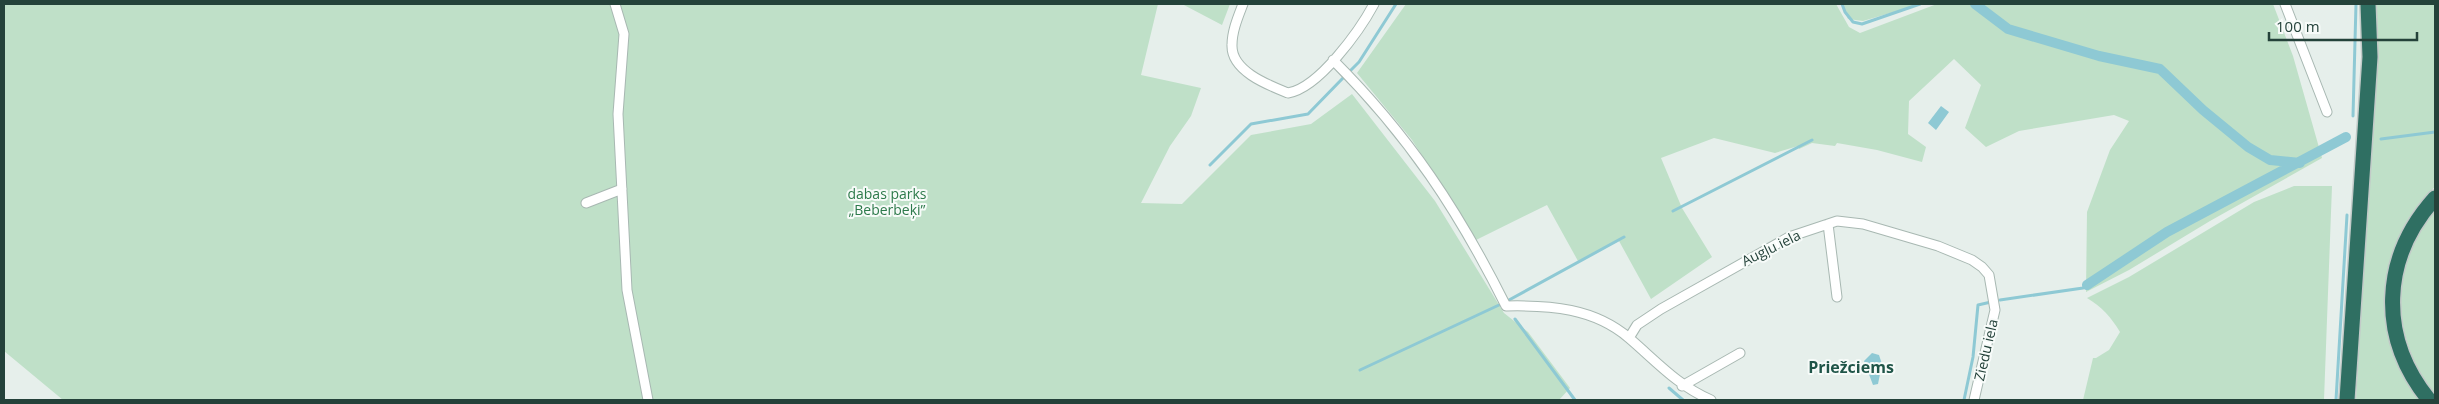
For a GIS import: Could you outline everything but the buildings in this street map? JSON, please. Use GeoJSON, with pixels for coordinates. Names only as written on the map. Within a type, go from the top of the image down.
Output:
{"type":"FeatureCollection","features":[{"type":"Feature","properties":{"kind":"highway"},"geometry":{"type":"LineString","coordinates":[[2347,400],[2370,57],[2368,4]]}},
{"type":"Feature","properties":{"kind":"highway"},"geometry":{"type":"LineString","coordinates":[[2429,400],[2414,380],[2398,346],[2393,320],[2393,297],[2399,256],[2417,219],[2435,198]]}},
{"type":"Feature","properties":{"kind":"street"},"geometry":{"type":"LineString","coordinates":[[615,4],[624,34],[618,114],[627,290],[648,400]]}},
{"type":"Feature","properties":{"kind":"street"},"geometry":{"type":"LineString","coordinates":[[1243,4],[1233,32],[1231,48],[1236,60],[1247,73],[1288,93],[1305,86],[1333,60],[1355,36],[1374,4]]}},
{"type":"Feature","properties":{"kind":"street"},"geometry":{"type":"LineString","coordinates":[[2286,4],[2327,112]]}},
{"type":"Feature","properties":{"kind":"street"},"geometry":{"type":"LineString","coordinates":[[1333,60],[1369,96],[1408,144],[1453,207],[1506,306],[1553,306],[1576,310],[1590,316],[1629,338],[1682,386],[1711,400]]}},
{"type":"Feature","properties":{"kind":"street"},"geometry":{"type":"LineString","coordinates":[[586,202],[622,189]]}},
{"type":"Feature","properties":{"kind":"street","name":"Augļu iela"},"geometry":{"type":"LineString","coordinates":[[1629,338],[1637,325],[1687,293],[1788,237],[1837,221],[1863,224],[1938,246],[1972,260],[1982,266],[1989,275],[1994,300]]}},
{"type":"Feature","properties":{"kind":"street"},"geometry":{"type":"LineString","coordinates":[[1828,224],[1837,297]]}},
{"type":"Feature","properties":{"kind":"street","name":"Ziedu iela"},"geometry":{"type":"LineString","coordinates":[[1974,400],[1995,310],[1994,300]]}},
{"type":"Feature","properties":{"kind":"street"},"geometry":{"type":"LineString","coordinates":[[1682,386],[1740,353]]}},
{"type":"Feature","properties":{"kind":"green space","name":"dabas parks „Beberbeķi”"},"geometry":{"type":"Polygon","coordinates":[[[4,4],[1158,4],[1141,75],[1201,88],[1191,116],[1170,146],[1141,203],[1182,204],[1251,135],[1311,124],[1352,94],[1435,201],[1504,313],[1528,332],[1570,388],[1559,400],[63,400],[4,351],[4,4]]]}},
{"type":"Feature","properties":{"kind":"green space"},"geometry":{"type":"Polygon","coordinates":[[[1182,4],[1230,4],[1222,25],[1182,4]]]}},
{"type":"Feature","properties":{"kind":"green space"},"geometry":{"type":"Polygon","coordinates":[[[1406,4],[1836,4],[1849,27],[1860,33],[1937,4],[2273,4],[2293,56],[2322,158],[2210,221],[2129,270],[2086,292],[2087,212],[2110,150],[2129,121],[2114,115],[2019,131],[1986,147],[1965,128],[1981,85],[1954,59],[1909,101],[1908,134],[1926,147],[1922,162],[1877,150],[1837,143],[1835,146],[1812,143],[1799,149],[1798,146],[1775,153],[1714,138],[1661,158],[1682,208],[1712,257],[1651,299],[1619,241],[1578,261],[1547,205],[1476,240],[1412,140],[1357,73],[1406,4]]]}},
{"type":"Feature","properties":{"kind":"green space"},"geometry":{"type":"Polygon","coordinates":[[[1841,4],[1921,4],[1863,21],[1848,19],[1841,4]]]}},
{"type":"Feature","properties":{"kind":"green space"},"geometry":{"type":"Polygon","coordinates":[[[2375,4],[2435,4],[2435,187],[2417,206],[2403,228],[2393,252],[2387,277],[2386,303],[2388,329],[2395,354],[2407,381],[2420,400],[2356,400],[2375,69],[2375,4]]]}},
{"type":"Feature","properties":{"kind":"green space"},"geometry":{"type":"Polygon","coordinates":[[[2294,186],[2332,186],[2324,400],[2083,400],[2093,358],[2109,350],[2120,332],[2106,313],[2087,298],[2129,277],[2254,202],[2294,186]]]}},
{"type":"Feature","properties":{"kind":"green space"},"geometry":{"type":"Polygon","coordinates":[[[2435,207],[2435,396],[2420,373],[2410,349],[2403,325],[2401,302],[2403,278],[2409,254],[2420,230],[2435,207]]]}},
{"type":"Feature","properties":{"kind":"water"},"geometry":{"type":"Polygon","coordinates":[[[1941,106],[1949,112],[1936,130],[1928,123],[1941,106]]]}},
{"type":"Feature","properties":{"kind":"water"},"geometry":{"type":"Polygon","coordinates":[[[1872,353],[1879,355],[1882,364],[1878,384],[1873,385],[1864,361],[1872,353]]]}},
{"type":"Feature","properties":{"kind":"waterway"},"geometry":{"type":"LineString","coordinates":[[1351,70],[1359,62],[1396,4]]}},
{"type":"Feature","properties":{"kind":"waterway"},"geometry":{"type":"LineString","coordinates":[[1842,4],[1845,12],[1853,22],[1862,24],[1920,4]]}},
{"type":"Feature","properties":{"kind":"waterway"},"geometry":{"type":"LineString","coordinates":[[1975,4],[2008,29],[2099,56],[2160,69],[2203,110],[2248,147],[2270,160],[2300,163]]}},
{"type":"Feature","properties":{"kind":"waterway"},"geometry":{"type":"LineString","coordinates":[[2353,116],[2356,4]]}},
{"type":"Feature","properties":{"kind":"waterway"},"geometry":{"type":"LineString","coordinates":[[1210,165],[1251,124],[1308,114],[1343,78]]}},
{"type":"Feature","properties":{"kind":"waterway"},"geometry":{"type":"LineString","coordinates":[[2381,139],[2435,132]]}},
{"type":"Feature","properties":{"kind":"waterway"},"geometry":{"type":"LineString","coordinates":[[2087,285],[2167,232],[2346,137]]}},
{"type":"Feature","properties":{"kind":"waterway"},"geometry":{"type":"LineString","coordinates":[[1673,211],[1812,140]]}},
{"type":"Feature","properties":{"kind":"waterway"},"geometry":{"type":"LineString","coordinates":[[2336,400],[2347,215]]}},
{"type":"Feature","properties":{"kind":"waterway"},"geometry":{"type":"LineString","coordinates":[[1509,300],[1624,237]]}},
{"type":"Feature","properties":{"kind":"waterway"},"geometry":{"type":"LineString","coordinates":[[2000,300],[2083,288],[2087,285]]}},
{"type":"Feature","properties":{"kind":"waterway"},"geometry":{"type":"LineString","coordinates":[[1964,400],[1973,357],[1978,305],[1991,302]]}},
{"type":"Feature","properties":{"kind":"waterway"},"geometry":{"type":"LineString","coordinates":[[1360,370],[1499,305]]}},
{"type":"Feature","properties":{"kind":"waterway"},"geometry":{"type":"LineString","coordinates":[[1515,319],[1575,400]]}},
{"type":"Feature","properties":{"kind":"waterway"},"geometry":{"type":"LineString","coordinates":[[1669,388],[1683,400]]}},
{"type":"Feature","properties":{"kind":"district","name":"Priežciems"},"geometry":{"type":"Point","coordinates":[1851,367]}}]}
